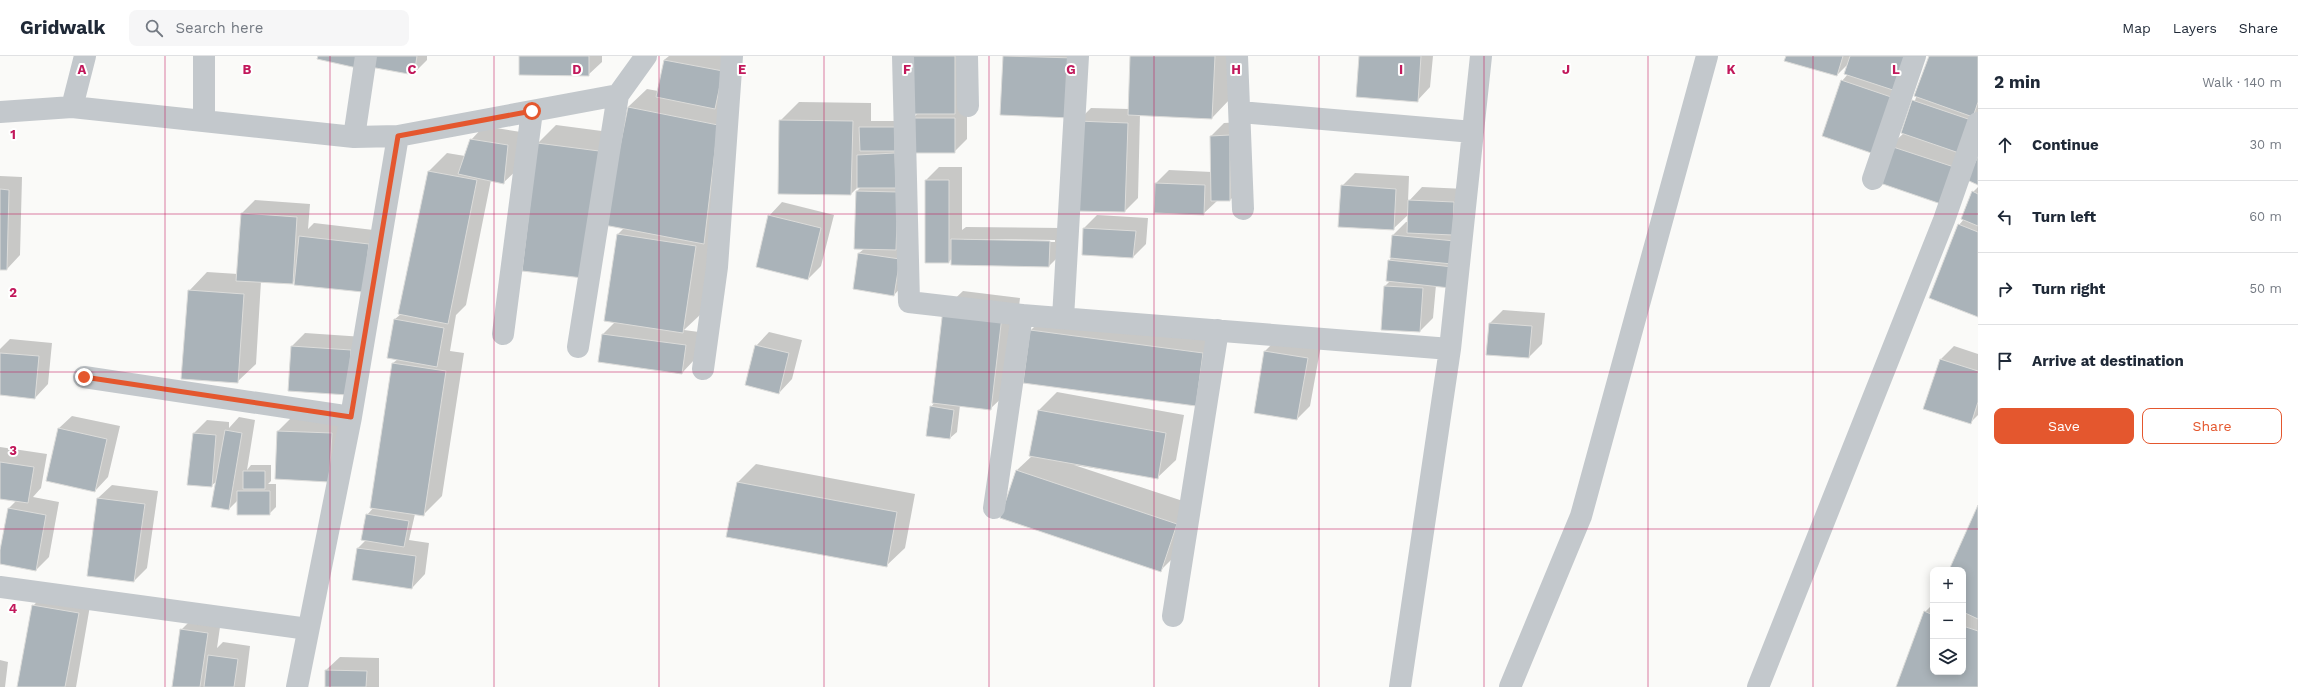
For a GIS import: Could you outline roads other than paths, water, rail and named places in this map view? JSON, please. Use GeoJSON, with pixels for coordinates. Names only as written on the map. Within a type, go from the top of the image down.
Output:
{"type":"FeatureCollection","features":[{"type":"Feature","properties":{"kind":"street"},"geometry":{"type":"LineString","coordinates":[[72,107],[85,56]]}},
{"type":"Feature","properties":{"kind":"street"},"geometry":{"type":"LineString","coordinates":[[204,56],[204,120]]}},
{"type":"Feature","properties":{"kind":"street"},"geometry":{"type":"LineString","coordinates":[[354,137],[366,56]]}},
{"type":"Feature","properties":{"kind":"street"},"geometry":{"type":"LineString","coordinates":[[578,347],[618,95],[646,56]]}},
{"type":"Feature","properties":{"kind":"street"},"geometry":{"type":"LineString","coordinates":[[703,369],[718,267],[732,56]]}},
{"type":"Feature","properties":{"kind":"street"},"geometry":{"type":"LineString","coordinates":[[903,56],[909,302],[1022,315],[1450,349]]}},
{"type":"Feature","properties":{"kind":"street"},"geometry":{"type":"LineString","coordinates":[[967,56],[968,106]]}},
{"type":"Feature","properties":{"kind":"street"},"geometry":{"type":"LineString","coordinates":[[1063,318],[1078,56]]}},
{"type":"Feature","properties":{"kind":"street"},"geometry":{"type":"LineString","coordinates":[[1237,56],[1244,208]]}},
{"type":"Feature","properties":{"kind":"street"},"geometry":{"type":"LineString","coordinates":[[1400,687],[1450,349],[1481,56]]}},
{"type":"Feature","properties":{"kind":"street"},"geometry":{"type":"LineString","coordinates":[[1510,687],[1581,516],[1707,56]]}},
{"type":"Feature","properties":{"kind":"street"},"geometry":{"type":"LineString","coordinates":[[1873,179],[1915,56]]}},
{"type":"Feature","properties":{"kind":"street"},"geometry":{"type":"LineString","coordinates":[[0,112],[72,107],[354,137],[398,136],[618,95]]}},
{"type":"Feature","properties":{"kind":"street"},"geometry":{"type":"LineString","coordinates":[[503,334],[532,111]]}},
{"type":"Feature","properties":{"kind":"street"},"geometry":{"type":"LineString","coordinates":[[1240,112],[1473,132]]}},
{"type":"Feature","properties":{"kind":"street"},"geometry":{"type":"LineString","coordinates":[[1758,687],[1944,220],[1978,123]]}},
{"type":"Feature","properties":{"kind":"street"},"geometry":{"type":"LineString","coordinates":[[297,687],[351,417],[398,136]]}},
{"type":"Feature","properties":{"kind":"street"},"geometry":{"type":"LineString","coordinates":[[994,508],[1022,315]]}},
{"type":"Feature","properties":{"kind":"street"},"geometry":{"type":"LineString","coordinates":[[1173,616],[1218,330]]}},
{"type":"Feature","properties":{"kind":"street"},"geometry":{"type":"LineString","coordinates":[[84,377],[351,417]]}},
{"type":"Feature","properties":{"kind":"street"},"geometry":{"type":"LineString","coordinates":[[0,587],[308,629]]}}]}
